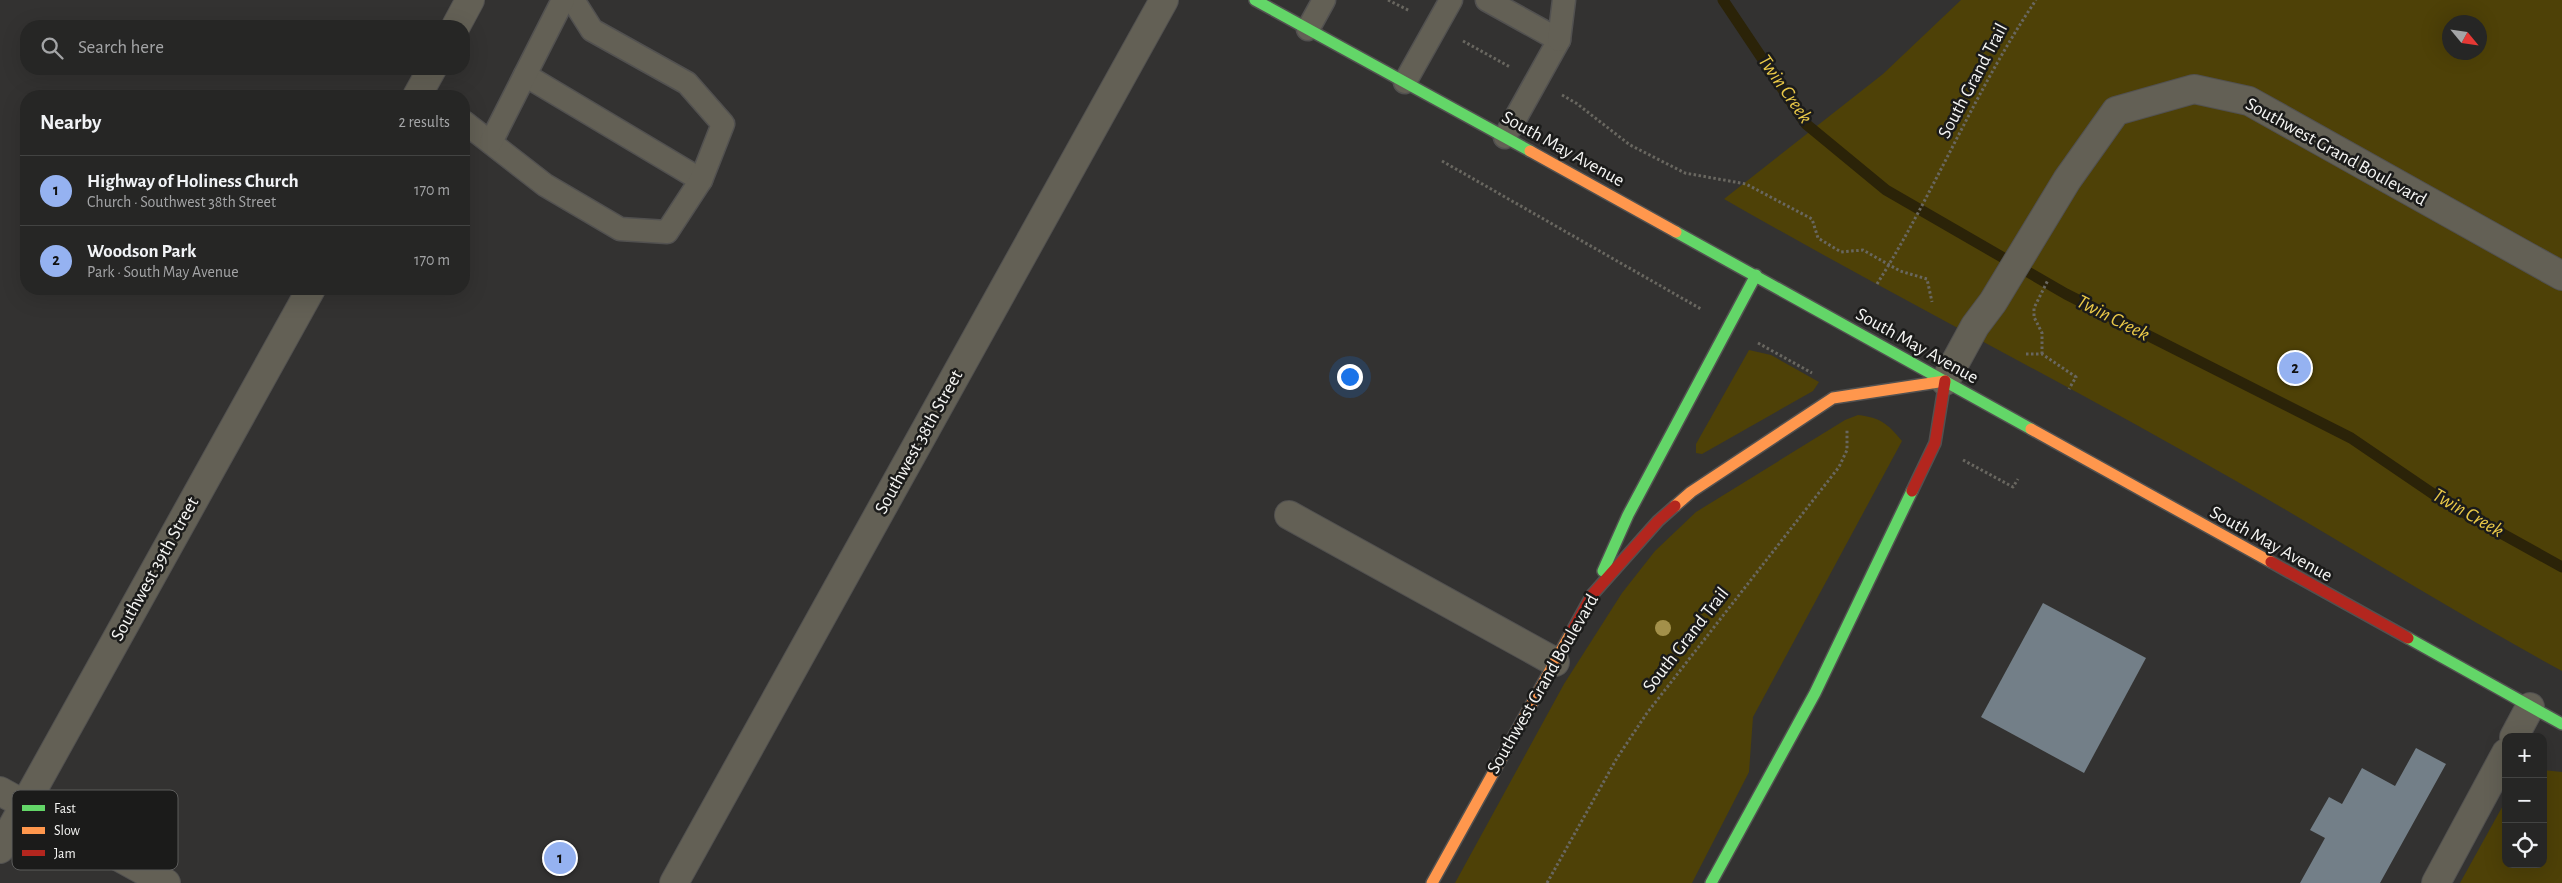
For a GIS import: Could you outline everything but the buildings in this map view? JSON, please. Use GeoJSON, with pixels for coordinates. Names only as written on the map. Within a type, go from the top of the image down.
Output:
{"type":"FeatureCollection","features":[{"type":"Feature","properties":{"kind":"street"},"geometry":{"type":"LineString","coordinates":[[459,20],[470,0]]}},
{"type":"Feature","properties":{"kind":"street","name":"Southwest 38th Street"},"geometry":{"type":"LineString","coordinates":[[674,883],[1164,0]]}},
{"type":"Feature","properties":{"kind":"street","name":"South May Avenue"},"geometry":{"type":"LineString","coordinates":[[1255,0],[1756,274],[2562,724]]}},
{"type":"Feature","properties":{"kind":"street"},"geometry":{"type":"LineString","coordinates":[[422,90],[429,75]]}},
{"type":"Feature","properties":{"kind":"street","name":"Southwest Grand Boulevard"},"geometry":{"type":"LineString","coordinates":[[1711,883],[1815,693],[1935,443],[1945,381],[1975,326],[1993,302],[2086,150],[2116,111],[2194,90],[2249,101],[2562,276]]}},
{"type":"Feature","properties":{"kind":"street"},"geometry":{"type":"LineString","coordinates":[[1592,595],[1628,515],[1727,325],[1756,274]]}},
{"type":"Feature","properties":{"kind":"street","name":"Southwest 39th Street"},"geometry":{"type":"LineString","coordinates":[[33,790],[308,295]]}},
{"type":"Feature","properties":{"kind":"street","name":"Southwest Grand Boulevard"},"geometry":{"type":"LineString","coordinates":[[1432,883],[1592,595],[1658,521],[1691,492],[1833,398],[1848,394],[1945,381]]}},
{"type":"Feature","properties":{"kind":"street"},"geometry":{"type":"LineString","coordinates":[[1289,515],[1554,662]]}},
{"type":"Feature","properties":{"kind":"street"},"geometry":{"type":"LineString","coordinates":[[2516,733],[2530,707]]}},
{"type":"Feature","properties":{"kind":"street"},"geometry":{"type":"LineString","coordinates":[[2436,883],[2502,761]]}},
{"type":"Feature","properties":{"kind":"street"},"geometry":{"type":"LineString","coordinates":[[0,791],[12,797]]}},
{"type":"Feature","properties":{"kind":"street","name":"Southwest 39th Street"},"geometry":{"type":"LineString","coordinates":[[0,850],[12,828]]}},
{"type":"Feature","properties":{"kind":"street"},"geometry":{"type":"LineString","coordinates":[[143,870],[166,883]]}},
{"type":"Feature","properties":{"kind":"lane"},"geometry":{"type":"LineString","coordinates":[[491,142],[563,0]]}},
{"type":"Feature","properties":{"kind":"lane"},"geometry":{"type":"LineString","coordinates":[[470,126],[545,185],[620,229],[667,232],[701,180],[723,124],[686,83],[592,30],[572,0]]}},
{"type":"Feature","properties":{"kind":"lane"},"geometry":{"type":"LineString","coordinates":[[1308,29],[1324,0]]}},
{"type":"Feature","properties":{"kind":"lane"},"geometry":{"type":"LineString","coordinates":[[1405,82],[1451,0]]}},
{"type":"Feature","properties":{"kind":"lane"},"geometry":{"type":"LineString","coordinates":[[1487,0],[1560,40]]}},
{"type":"Feature","properties":{"kind":"lane"},"geometry":{"type":"LineString","coordinates":[[1505,137],[1560,40],[1564,0]]}},
{"type":"Feature","properties":{"kind":"lane"},"geometry":{"type":"LineString","coordinates":[[525,75],[701,180]]}},
{"type":"Feature","properties":{"kind":"path"},"geometry":{"type":"LineString","coordinates":[[1388,0],[1576,103],[1630,145],[1685,173],[1746,184],[1779,204],[1812,219],[1818,238],[1841,252],[1863,250],[1900,271],[1928,279],[1932,302]]}},
{"type":"Feature","properties":{"kind":"path","name":"South Grand Trail"},"geometry":{"type":"LineString","coordinates":[[1888,265],[2011,37],[2036,0]]}},
{"type":"Feature","properties":{"kind":"path"},"geometry":{"type":"LineString","coordinates":[[1442,161],[1814,375]]}},
{"type":"Feature","properties":{"kind":"path"},"geometry":{"type":"LineString","coordinates":[[1877,284],[1888,265]]}},
{"type":"Feature","properties":{"kind":"path"},"geometry":{"type":"LineString","coordinates":[[2042,354],[2042,334],[2037,323],[2034,308],[2049,278]]}},
{"type":"Feature","properties":{"kind":"path"},"geometry":{"type":"LineString","coordinates":[[2026,354],[2042,354],[2076,377],[2069,390]]}},
{"type":"Feature","properties":{"kind":"path","name":"South Grand Trail"},"geometry":{"type":"LineString","coordinates":[[1547,883],[1617,758],[1647,713],[1844,460],[1848,438],[1845,420]]}},
{"type":"Feature","properties":{"kind":"path"},"geometry":{"type":"LineString","coordinates":[[2013,487],[2018,479]]}},
{"type":"Feature","properties":{"kind":"shaded area"},"geometry":{"type":"Polygon","coordinates":[[[1961,0],[2562,0],[2562,671],[2172,445],[1724,199],[1883,74],[1961,0]]]}},
{"type":"Feature","properties":{"kind":"shaded area"},"geometry":{"type":"Polygon","coordinates":[[[1749,350],[1771,355],[1819,382],[1813,391],[1702,454],[1696,453],[1696,444],[1749,350]]]}},
{"type":"Feature","properties":{"kind":"shaded area"},"geometry":{"type":"Polygon","coordinates":[[[1858,415],[1883,422],[1902,441],[1753,717],[1749,772],[1692,883],[1455,883],[1564,684],[1622,593],[1655,551],[1696,512],[1845,420],[1858,415]]]}},
{"type":"Feature","properties":{"kind":"shaded area"},"geometry":{"type":"Polygon","coordinates":[[[2547,770],[2562,772],[2562,883],[2460,883],[2502,807],[2502,868],[2547,868],[2547,770]]]}},
{"type":"Feature","properties":{"kind":"waterway","name":"Twin Creek"},"geometry":{"type":"LineString","coordinates":[[1723,0],[1806,124],[1886,190],[2066,294],[2351,438],[2445,502],[2562,567]]}},
{"type":"Feature","properties":{"kind":"traffic: fast"},"geometry":{"type":"LineString","coordinates":[[1255,0],[1530,151]]}},
{"type":"Feature","properties":{"kind":"traffic: fast"},"geometry":{"type":"LineString","coordinates":[[1676,232],[2031,429]]}},
{"type":"Feature","properties":{"kind":"traffic: fast"},"geometry":{"type":"LineString","coordinates":[[1603,571],[1628,515],[1756,275]]}},
{"type":"Feature","properties":{"kind":"traffic: fast"},"geometry":{"type":"LineString","coordinates":[[1711,883],[1815,693],[1912,491]]}},
{"type":"Feature","properties":{"kind":"traffic: fast"},"geometry":{"type":"LineString","coordinates":[[2408,638],[2562,724]]}},
{"type":"Feature","properties":{"kind":"traffic: slow"},"geometry":{"type":"LineString","coordinates":[[1530,151],[1676,232]]}},
{"type":"Feature","properties":{"kind":"traffic: slow"},"geometry":{"type":"LineString","coordinates":[[1675,506],[1691,492],[1833,398],[1945,381]]}},
{"type":"Feature","properties":{"kind":"traffic: slow"},"geometry":{"type":"LineString","coordinates":[[2031,429],[2271,562]]}},
{"type":"Feature","properties":{"kind":"traffic: slow"},"geometry":{"type":"LineString","coordinates":[[1432,883],[1571,633]]}},
{"type":"Feature","properties":{"kind":"traffic: jam"},"geometry":{"type":"LineString","coordinates":[[1912,491],[1935,443],[1945,381]]}},
{"type":"Feature","properties":{"kind":"traffic: jam"},"geometry":{"type":"LineString","coordinates":[[1571,633],[1592,595],[1658,521],[1675,506]]}},
{"type":"Feature","properties":{"kind":"traffic: jam"},"geometry":{"type":"LineString","coordinates":[[2271,562],[2408,638]]}},
{"type":"Feature","properties":{"kind":"place","name":"Woodson Park"},"geometry":{"type":"Point","coordinates":[2295,368]}},
{"type":"Feature","properties":{"kind":"place","name":"Highway of Holiness Church"},"geometry":{"type":"Point","coordinates":[560,858]}}]}
